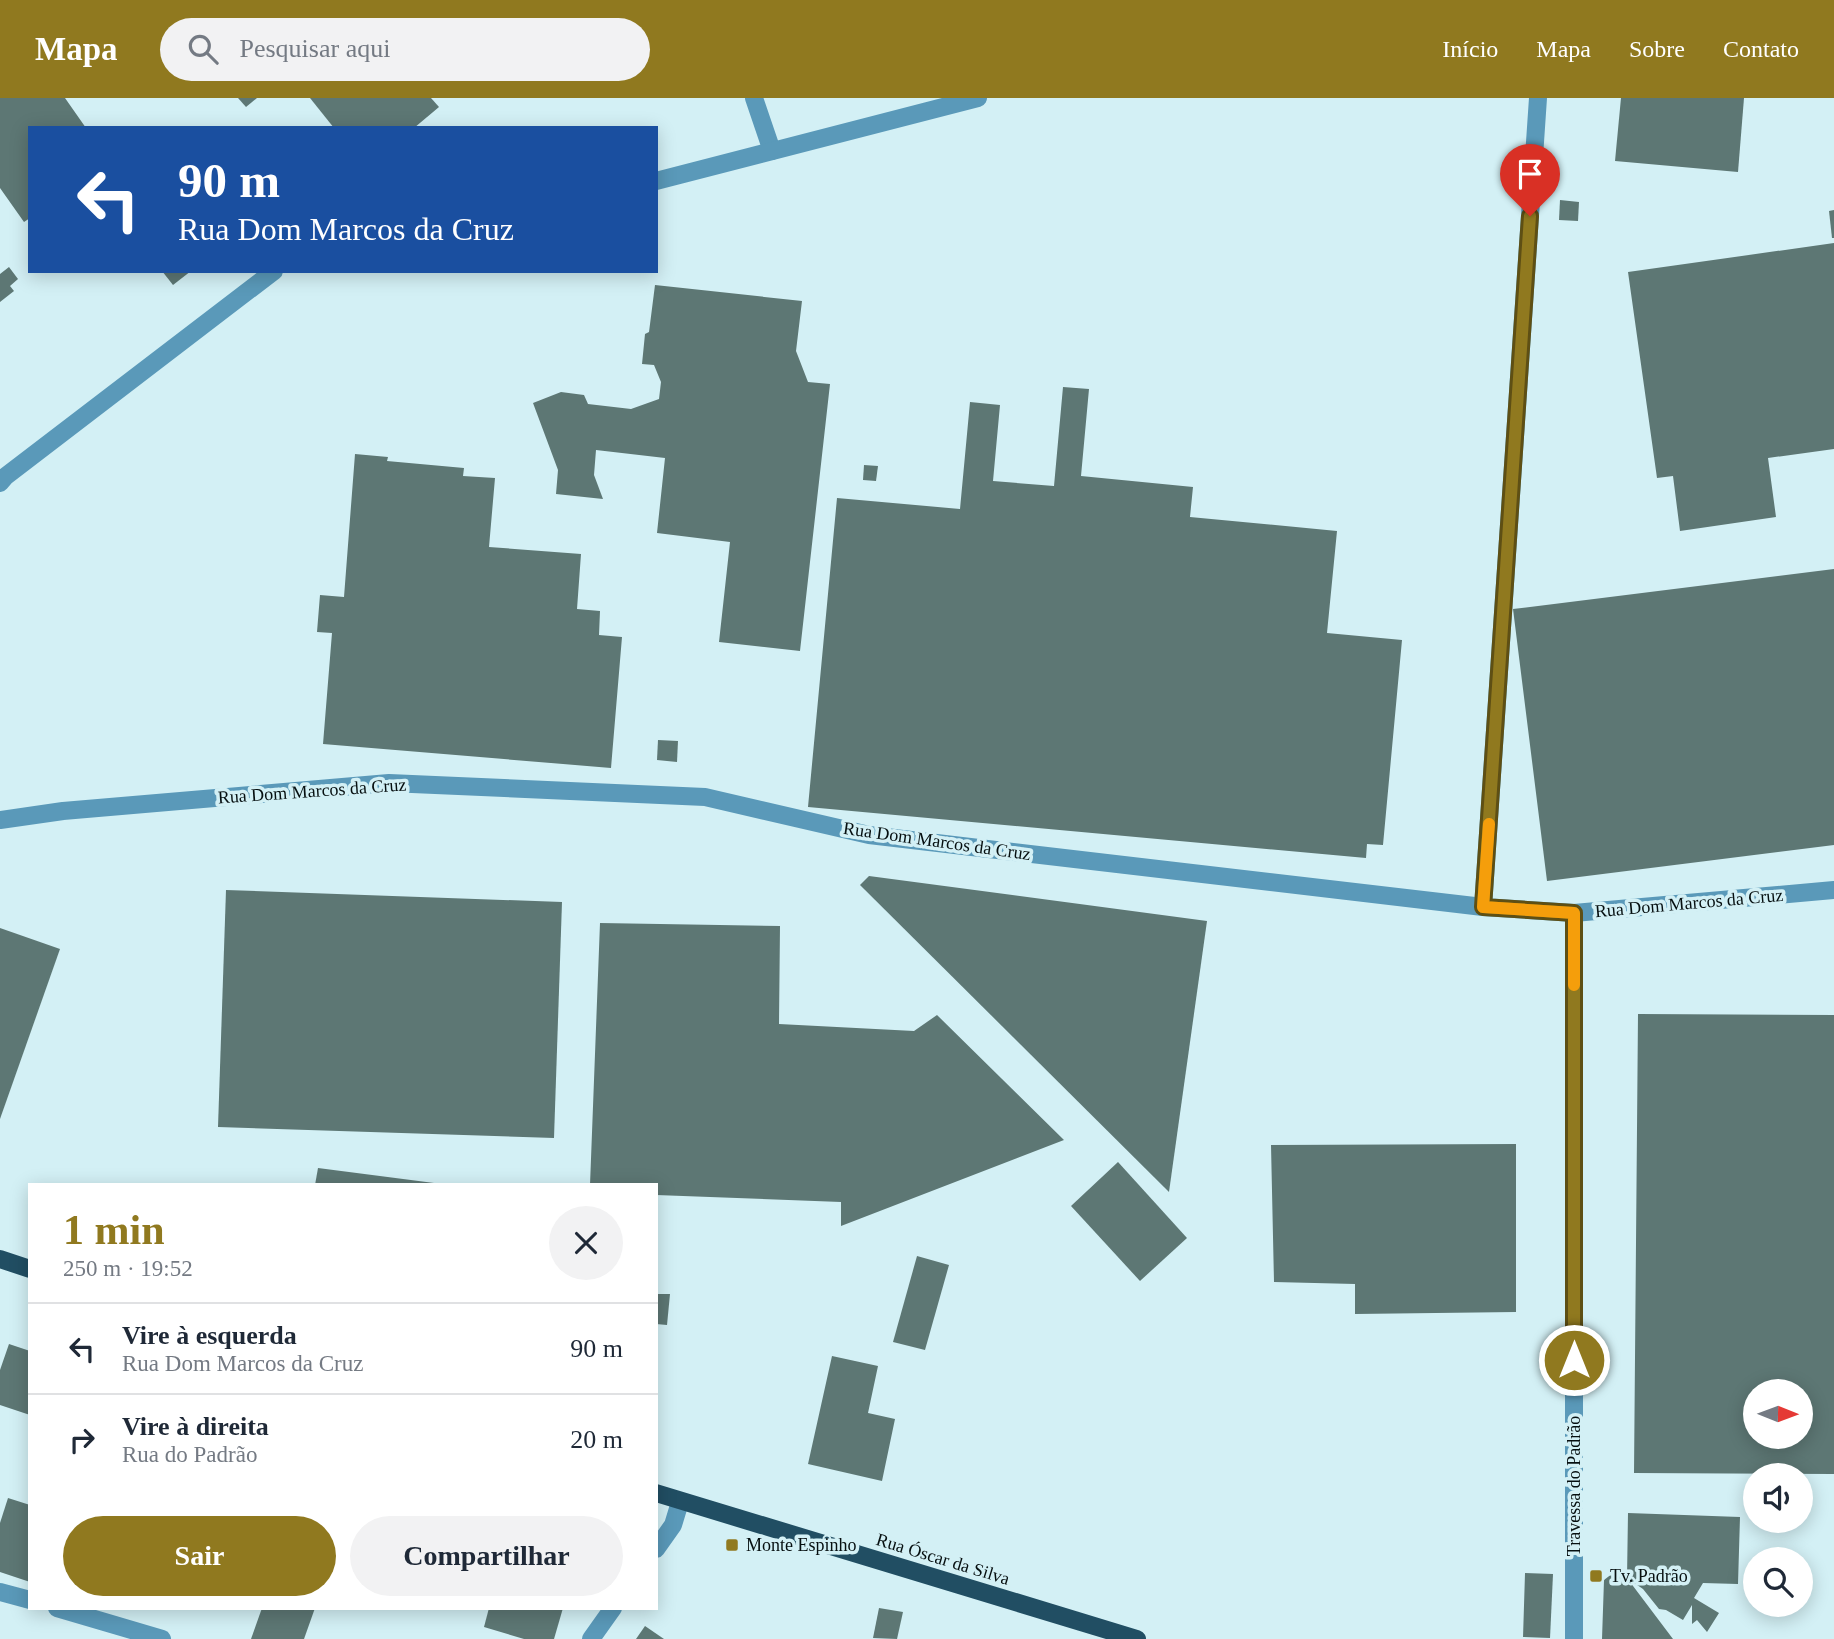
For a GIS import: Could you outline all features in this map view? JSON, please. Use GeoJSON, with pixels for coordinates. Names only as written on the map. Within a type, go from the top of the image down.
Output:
{"type":"FeatureCollection","features":[{"type":"Feature","properties":{"kind":"main road"},"geometry":{"type":"LineString","coordinates":[[0,1259],[28,1268]]}},
{"type":"Feature","properties":{"kind":"main road","name":"Rua Óscar da Silva"},"geometry":{"type":"LineString","coordinates":[[658,1494],[1137,1639]]}},
{"type":"Feature","properties":{"kind":"street"},"geometry":{"type":"LineString","coordinates":[[754,98],[772,151]]}},
{"type":"Feature","properties":{"kind":"street"},"geometry":{"type":"LineString","coordinates":[[658,180],[978,98]]}},
{"type":"Feature","properties":{"kind":"street"},"geometry":{"type":"LineString","coordinates":[[1483,907],[1538,98]]}},
{"type":"Feature","properties":{"kind":"street"},"geometry":{"type":"LineString","coordinates":[[0,483],[271,273]]}},
{"type":"Feature","properties":{"kind":"street","name":"Rua Dom Marcos da Cruz"},"geometry":{"type":"LineString","coordinates":[[0,820],[63,811],[388,783],[705,797],[869,835],[1483,907],[1574,913],[1834,890]]}},
{"type":"Feature","properties":{"kind":"street","name":"Travessa do Padrão"},"geometry":{"type":"LineString","coordinates":[[1574,913],[1574,1639]]}},
{"type":"Feature","properties":{"kind":"street"},"geometry":{"type":"LineString","coordinates":[[658,1546],[673,1525],[680,1502]]}},
{"type":"Feature","properties":{"kind":"street"},"geometry":{"type":"LineString","coordinates":[[0,1592],[28,1599]]}},
{"type":"Feature","properties":{"kind":"street"},"geometry":{"type":"LineString","coordinates":[[64,1610],[162,1639]]}},
{"type":"Feature","properties":{"kind":"street"},"geometry":{"type":"LineString","coordinates":[[591,1639],[612,1610]]}},
{"type":"Feature","properties":{"kind":"building"},"geometry":{"type":"Polygon","coordinates":[[[0,98],[65,98],[85,126],[28,126],[28,219],[24,222],[0,188],[0,98]]]}},
{"type":"Feature","properties":{"kind":"building"},"geometry":{"type":"Polygon","coordinates":[[[238,98],[257,98],[246,107],[238,98]]]}},
{"type":"Feature","properties":{"kind":"building"},"geometry":{"type":"Polygon","coordinates":[[[310,98],[431,98],[439,107],[416,126],[332,126],[310,98]]]}},
{"type":"Feature","properties":{"kind":"building"},"geometry":{"type":"Polygon","coordinates":[[[1621,98],[1744,98],[1738,172],[1615,161],[1621,98]]]}},
{"type":"Feature","properties":{"kind":"building"},"geometry":{"type":"Polygon","coordinates":[[[1560,200],[1579,202],[1578,221],[1559,220],[1560,200]]]}},
{"type":"Feature","properties":{"kind":"building"},"geometry":{"type":"Polygon","coordinates":[[[1834,210],[1834,238],[1832,238],[1829,211],[1834,210]]]}},
{"type":"Feature","properties":{"kind":"building"},"geometry":{"type":"Polygon","coordinates":[[[1834,243],[1834,449],[1768,458],[1776,517],[1680,531],[1673,476],[1657,478],[1628,272],[1834,243]]]}},
{"type":"Feature","properties":{"kind":"building"},"geometry":{"type":"Polygon","coordinates":[[[9,267],[18,279],[10,286],[14,291],[0,302],[0,274],[9,267]]]}},
{"type":"Feature","properties":{"kind":"building"},"geometry":{"type":"Polygon","coordinates":[[[164,273],[188,273],[173,285],[164,273]]]}},
{"type":"Feature","properties":{"kind":"building"},"geometry":{"type":"Polygon","coordinates":[[[655,285],[802,301],[796,351],[808,382],[830,384],[800,651],[719,642],[730,542],[657,533],[665,458],[596,450],[594,475],[603,499],[556,494],[558,470],[533,403],[561,392],[584,395],[588,404],[631,409],[659,399],[661,382],[654,365],[642,364],[655,285]]]}},
{"type":"Feature","properties":{"kind":"building"},"geometry":{"type":"Polygon","coordinates":[[[1063,387],[1089,389],[1081,476],[1193,487],[1190,517],[1337,531],[1327,633],[1402,640],[1383,845],[1367,844],[1366,858],[808,807],[837,498],[960,509],[970,402],[1000,405],[993,481],[1054,486],[1063,387]]]}},
{"type":"Feature","properties":{"kind":"building"},"geometry":{"type":"Polygon","coordinates":[[[355,454],[388,457],[387,461],[464,468],[463,476],[495,478],[489,547],[581,554],[577,609],[600,611],[599,635],[622,637],[611,768],[323,744],[332,633],[317,632],[320,595],[344,597],[355,454]]]}},
{"type":"Feature","properties":{"kind":"building"},"geometry":{"type":"Polygon","coordinates":[[[864,465],[878,466],[876,481],[863,480],[864,465]]]}},
{"type":"Feature","properties":{"kind":"building"},"geometry":{"type":"Polygon","coordinates":[[[1834,569],[1834,845],[1547,881],[1513,609],[1834,569]]]}},
{"type":"Feature","properties":{"kind":"building"},"geometry":{"type":"Polygon","coordinates":[[[658,740],[678,741],[677,762],[657,760],[658,740]]]}},
{"type":"Feature","properties":{"kind":"building"},"geometry":{"type":"Polygon","coordinates":[[[869,876],[1207,921],[1169,1192],[860,885],[869,876]]]}},
{"type":"Feature","properties":{"kind":"building"},"geometry":{"type":"Polygon","coordinates":[[[226,890],[562,902],[554,1138],[218,1127],[226,890]]]}},
{"type":"Feature","properties":{"kind":"building"},"geometry":{"type":"Polygon","coordinates":[[[600,923],[780,926],[779,1024],[914,1031],[937,1015],[1064,1140],[841,1226],[841,1202],[658,1195],[658,1183],[590,1183],[600,923]]]}},
{"type":"Feature","properties":{"kind":"building"},"geometry":{"type":"Polygon","coordinates":[[[0,928],[60,949],[0,1119],[0,928]]]}},
{"type":"Feature","properties":{"kind":"building"},"geometry":{"type":"Polygon","coordinates":[[[1638,1014],[1834,1015],[1834,1474],[1813,1474],[1813,1463],[1743,1463],[1743,1474],[1634,1473],[1638,1014]]]}},
{"type":"Feature","properties":{"kind":"building"},"geometry":{"type":"Polygon","coordinates":[[[1516,1144],[1516,1312],[1355,1314],[1355,1284],[1274,1282],[1271,1145],[1516,1144]]]}},
{"type":"Feature","properties":{"kind":"building"},"geometry":{"type":"Polygon","coordinates":[[[1118,1162],[1187,1238],[1140,1281],[1071,1206],[1118,1162]]]}},
{"type":"Feature","properties":{"kind":"building"},"geometry":{"type":"Polygon","coordinates":[[[318,1168],[434,1183],[315,1183],[318,1168]]]}},
{"type":"Feature","properties":{"kind":"building"},"geometry":{"type":"Polygon","coordinates":[[[917,1256],[949,1265],[925,1350],[893,1342],[917,1256]]]}},
{"type":"Feature","properties":{"kind":"building"},"geometry":{"type":"Polygon","coordinates":[[[658,1294],[670,1294],[667,1325],[658,1324],[658,1294]]]}},
{"type":"Feature","properties":{"kind":"building"},"geometry":{"type":"Polygon","coordinates":[[[9,1344],[28,1350],[28,1414],[0,1405],[0,1370],[9,1344]]]}},
{"type":"Feature","properties":{"kind":"building"},"geometry":{"type":"Polygon","coordinates":[[[832,1356],[878,1366],[868,1413],[895,1419],[882,1481],[808,1464],[832,1356]]]}},
{"type":"Feature","properties":{"kind":"building"},"geometry":{"type":"Polygon","coordinates":[[[8,1498],[28,1504],[28,1581],[0,1572],[0,1523],[8,1498]]]}},
{"type":"Feature","properties":{"kind":"building"},"geometry":{"type":"Polygon","coordinates":[[[1628,1513],[1740,1517],[1738,1584],[1703,1583],[1694,1598],[1719,1613],[1707,1632],[1697,1620],[1692,1624],[1692,1605],[1683,1620],[1659,1609],[1643,1589],[1627,1578],[1628,1513]]]}},
{"type":"Feature","properties":{"kind":"building"},"geometry":{"type":"Polygon","coordinates":[[[1617,1570],[1627,1578],[1673,1639],[1602,1639],[1604,1580],[1617,1570]]]}},
{"type":"Feature","properties":{"kind":"building"},"geometry":{"type":"Polygon","coordinates":[[[1525,1573],[1553,1574],[1550,1638],[1523,1637],[1525,1573]]]}},
{"type":"Feature","properties":{"kind":"building"},"geometry":{"type":"Polygon","coordinates":[[[879,1608],[903,1612],[897,1639],[873,1638],[879,1608]]]}},
{"type":"Feature","properties":{"kind":"building"},"geometry":{"type":"Polygon","coordinates":[[[261,1610],[314,1610],[304,1639],[251,1639],[261,1610]]]}},
{"type":"Feature","properties":{"kind":"building"},"geometry":{"type":"Polygon","coordinates":[[[488,1610],[562,1610],[554,1639],[524,1639],[484,1627],[488,1610]]]}},
{"type":"Feature","properties":{"kind":"building"},"geometry":{"type":"Polygon","coordinates":[[[645,1626],[664,1639],[636,1639],[645,1626]]]}},
{"type":"Feature","properties":{"kind":"slow traffic"},"geometry":{"type":"LineString","coordinates":[[1489,824],[1483,907],[1574,913],[1574,985]]}},
{"type":"Feature","properties":{"kind":"place","name":"Monte Espinho"},"geometry":{"type":"Point","coordinates":[732,1545]}},
{"type":"Feature","properties":{"kind":"place","name":"Tv. Padrão"},"geometry":{"type":"Point","coordinates":[1596,1576]}},
{"type":"Feature","properties":{"kind":"route"},"geometry":{"type":"LineString","coordinates":[[1530,216],[1483,907],[1574,913],[1574,1360]]}}]}
